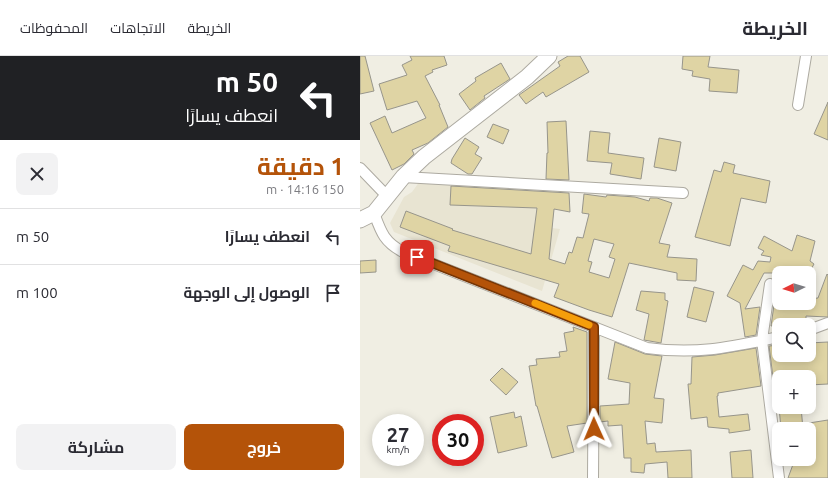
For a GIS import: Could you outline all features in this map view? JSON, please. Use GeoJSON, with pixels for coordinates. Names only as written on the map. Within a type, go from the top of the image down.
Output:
{"type":"FeatureCollection","features":[{"type":"Feature","properties":{"kind":"street"},"geometry":{"type":"LineString","coordinates":[[360,220],[374,213],[386,195],[403,177],[447,139],[527,77],[549,56]]}},
{"type":"Feature","properties":{"kind":"street"},"geometry":{"type":"LineString","coordinates":[[798,105],[806,56]]}},
{"type":"Feature","properties":{"kind":"street"},"geometry":{"type":"LineString","coordinates":[[360,168],[386,195]]}},
{"type":"Feature","properties":{"kind":"street"},"geometry":{"type":"LineString","coordinates":[[403,177],[683,193]]}},
{"type":"Feature","properties":{"kind":"street"},"geometry":{"type":"LineString","coordinates":[[374,213],[381,234],[392,246],[404,252],[594,327],[628,342],[647,348],[669,351],[718,350],[772,338]]}},
{"type":"Feature","properties":{"kind":"street"},"geometry":{"type":"LineString","coordinates":[[770,284],[765,309],[762,340],[779,478]]}},
{"type":"Feature","properties":{"kind":"street"},"geometry":{"type":"LineString","coordinates":[[816,327],[828,323]]}},
{"type":"Feature","properties":{"kind":"street"},"geometry":{"type":"LineString","coordinates":[[593,478],[594,327]]}},
{"type":"Feature","properties":{"kind":"shaded area"},"geometry":{"type":"Polygon","coordinates":[[[420,181],[557,191],[552,228],[560,229],[542,291],[394,232],[390,223],[404,197],[412,192],[420,181]]]}},
{"type":"Feature","properties":{"kind":"building"},"geometry":{"type":"Polygon","coordinates":[[[360,56],[365,56],[374,91],[360,94],[360,56]]]}},
{"type":"Feature","properties":{"kind":"building"},"geometry":{"type":"Polygon","coordinates":[[[410,56],[444,56],[447,65],[432,70],[433,72],[425,76],[440,105],[448,127],[428,143],[412,150],[414,154],[404,164],[392,170],[370,123],[385,116],[392,133],[426,118],[417,101],[387,110],[379,84],[407,75],[402,65],[412,60],[410,56]]]}},
{"type":"Feature","properties":{"kind":"building"},"geometry":{"type":"Polygon","coordinates":[[[568,56],[580,56],[589,72],[546,97],[543,92],[526,104],[519,95],[560,66],[558,62],[568,56]]]}},
{"type":"Feature","properties":{"kind":"building"},"geometry":{"type":"Polygon","coordinates":[[[683,56],[710,56],[708,67],[739,70],[737,93],[709,91],[710,79],[692,76],[693,71],[682,69],[683,56]]]}},
{"type":"Feature","properties":{"kind":"building"},"geometry":{"type":"Polygon","coordinates":[[[501,63],[510,79],[484,96],[485,98],[470,110],[459,94],[476,81],[475,78],[501,63]]]}},
{"type":"Feature","properties":{"kind":"building"},"geometry":{"type":"Polygon","coordinates":[[[828,102],[828,140],[814,134],[828,102]]]}},
{"type":"Feature","properties":{"kind":"building"},"geometry":{"type":"Polygon","coordinates":[[[566,121],[569,180],[546,179],[548,153],[547,122],[566,121]]]}},
{"type":"Feature","properties":{"kind":"building"},"geometry":{"type":"Polygon","coordinates":[[[493,124],[509,130],[503,144],[487,137],[493,124]]]}},
{"type":"Feature","properties":{"kind":"building"},"geometry":{"type":"Polygon","coordinates":[[[590,131],[610,133],[608,153],[644,158],[641,179],[610,174],[612,163],[587,161],[590,131]]]}},
{"type":"Feature","properties":{"kind":"building"},"geometry":{"type":"Polygon","coordinates":[[[465,138],[479,147],[475,154],[482,158],[472,174],[468,174],[451,163],[465,138]]]}},
{"type":"Feature","properties":{"kind":"building"},"geometry":{"type":"Polygon","coordinates":[[[659,138],[681,142],[676,171],[654,167],[659,138]]]}},
{"type":"Feature","properties":{"kind":"building"},"geometry":{"type":"Polygon","coordinates":[[[724,162],[735,165],[733,173],[770,181],[766,203],[741,198],[730,246],[695,237],[714,170],[721,172],[724,162]]]}},
{"type":"Feature","properties":{"kind":"building"},"geometry":{"type":"Polygon","coordinates":[[[451,186],[569,193],[570,212],[554,209],[549,259],[565,264],[569,252],[572,253],[577,237],[583,238],[589,214],[582,213],[584,194],[606,197],[607,195],[635,197],[649,201],[650,198],[657,198],[672,203],[659,243],[670,245],[667,257],[697,259],[696,281],[677,280],[677,273],[629,263],[612,317],[589,310],[554,297],[559,284],[448,251],[450,246],[400,227],[406,211],[453,229],[452,230],[531,254],[537,208],[450,205],[451,186]],[[594,239],[588,261],[592,262],[589,272],[609,278],[615,259],[609,257],[614,244],[594,239]]]}},
{"type":"Feature","properties":{"kind":"building"},"geometry":{"type":"Polygon","coordinates":[[[797,235],[815,241],[810,261],[814,264],[813,266],[772,266],[772,273],[764,273],[745,309],[760,307],[756,335],[745,337],[740,303],[727,296],[743,265],[753,270],[758,261],[770,262],[771,257],[761,255],[764,251],[758,248],[764,236],[792,251],[797,235]]]}},
{"type":"Feature","properties":{"kind":"building"},"geometry":{"type":"Polygon","coordinates":[[[376,260],[376,272],[360,273],[360,261],[376,260]]]}},
{"type":"Feature","properties":{"kind":"building"},"geometry":{"type":"Polygon","coordinates":[[[827,274],[828,317],[806,316],[806,318],[772,318],[773,310],[816,310],[816,298],[818,298],[827,274]]]}},
{"type":"Feature","properties":{"kind":"building"},"geometry":{"type":"Polygon","coordinates":[[[694,287],[714,292],[706,322],[687,317],[694,287]]]}},
{"type":"Feature","properties":{"kind":"building"},"geometry":{"type":"Polygon","coordinates":[[[641,291],[665,293],[665,300],[668,301],[661,343],[644,340],[649,314],[636,310],[641,291]]]}},
{"type":"Feature","properties":{"kind":"building"},"geometry":{"type":"Polygon","coordinates":[[[573,327],[587,332],[587,423],[567,426],[574,452],[552,458],[536,406],[529,366],[537,365],[536,359],[560,357],[559,352],[567,351],[564,333],[574,331],[573,327]]]}},
{"type":"Feature","properties":{"kind":"building"},"geometry":{"type":"Polygon","coordinates":[[[615,342],[645,354],[662,356],[654,398],[664,399],[662,423],[645,421],[647,444],[655,443],[656,452],[691,450],[692,478],[668,478],[667,462],[645,464],[644,473],[631,472],[631,458],[624,458],[622,425],[608,426],[608,421],[600,422],[600,406],[629,404],[630,383],[608,379],[615,342]]]}},
{"type":"Feature","properties":{"kind":"building"},"geometry":{"type":"Polygon","coordinates":[[[828,342],[828,384],[816,385],[816,370],[772,370],[769,346],[772,346],[772,362],[816,362],[816,343],[828,342]]]}},
{"type":"Feature","properties":{"kind":"building"},"geometry":{"type":"Polygon","coordinates":[[[756,348],[761,386],[718,393],[717,396],[719,417],[748,414],[750,430],[729,433],[729,429],[708,427],[707,417],[691,419],[688,384],[691,384],[692,357],[715,355],[756,348]]]}},
{"type":"Feature","properties":{"kind":"building"},"geometry":{"type":"Polygon","coordinates":[[[502,368],[518,382],[506,395],[490,380],[502,368]]]}},
{"type":"Feature","properties":{"kind":"building"},"geometry":{"type":"Polygon","coordinates":[[[514,412],[515,418],[521,416],[527,446],[498,453],[490,417],[514,412]]]}},
{"type":"Feature","properties":{"kind":"building"},"geometry":{"type":"Polygon","coordinates":[[[780,414],[802,414],[802,422],[780,422],[780,414]]]}},
{"type":"Feature","properties":{"kind":"building"},"geometry":{"type":"Polygon","coordinates":[[[828,420],[828,478],[788,478],[792,466],[816,466],[815,422],[828,420]]]}},
{"type":"Feature","properties":{"kind":"building"},"geometry":{"type":"Polygon","coordinates":[[[751,450],[753,478],[732,478],[730,452],[751,450]]]}},
{"type":"Feature","properties":{"kind":"slow traffic"},"geometry":{"type":"LineString","coordinates":[[535,303],[589,325]]}},
{"type":"Feature","properties":{"kind":"route"},"geometry":{"type":"LineString","coordinates":[[417,257],[594,327],[594,429]]}}]}
